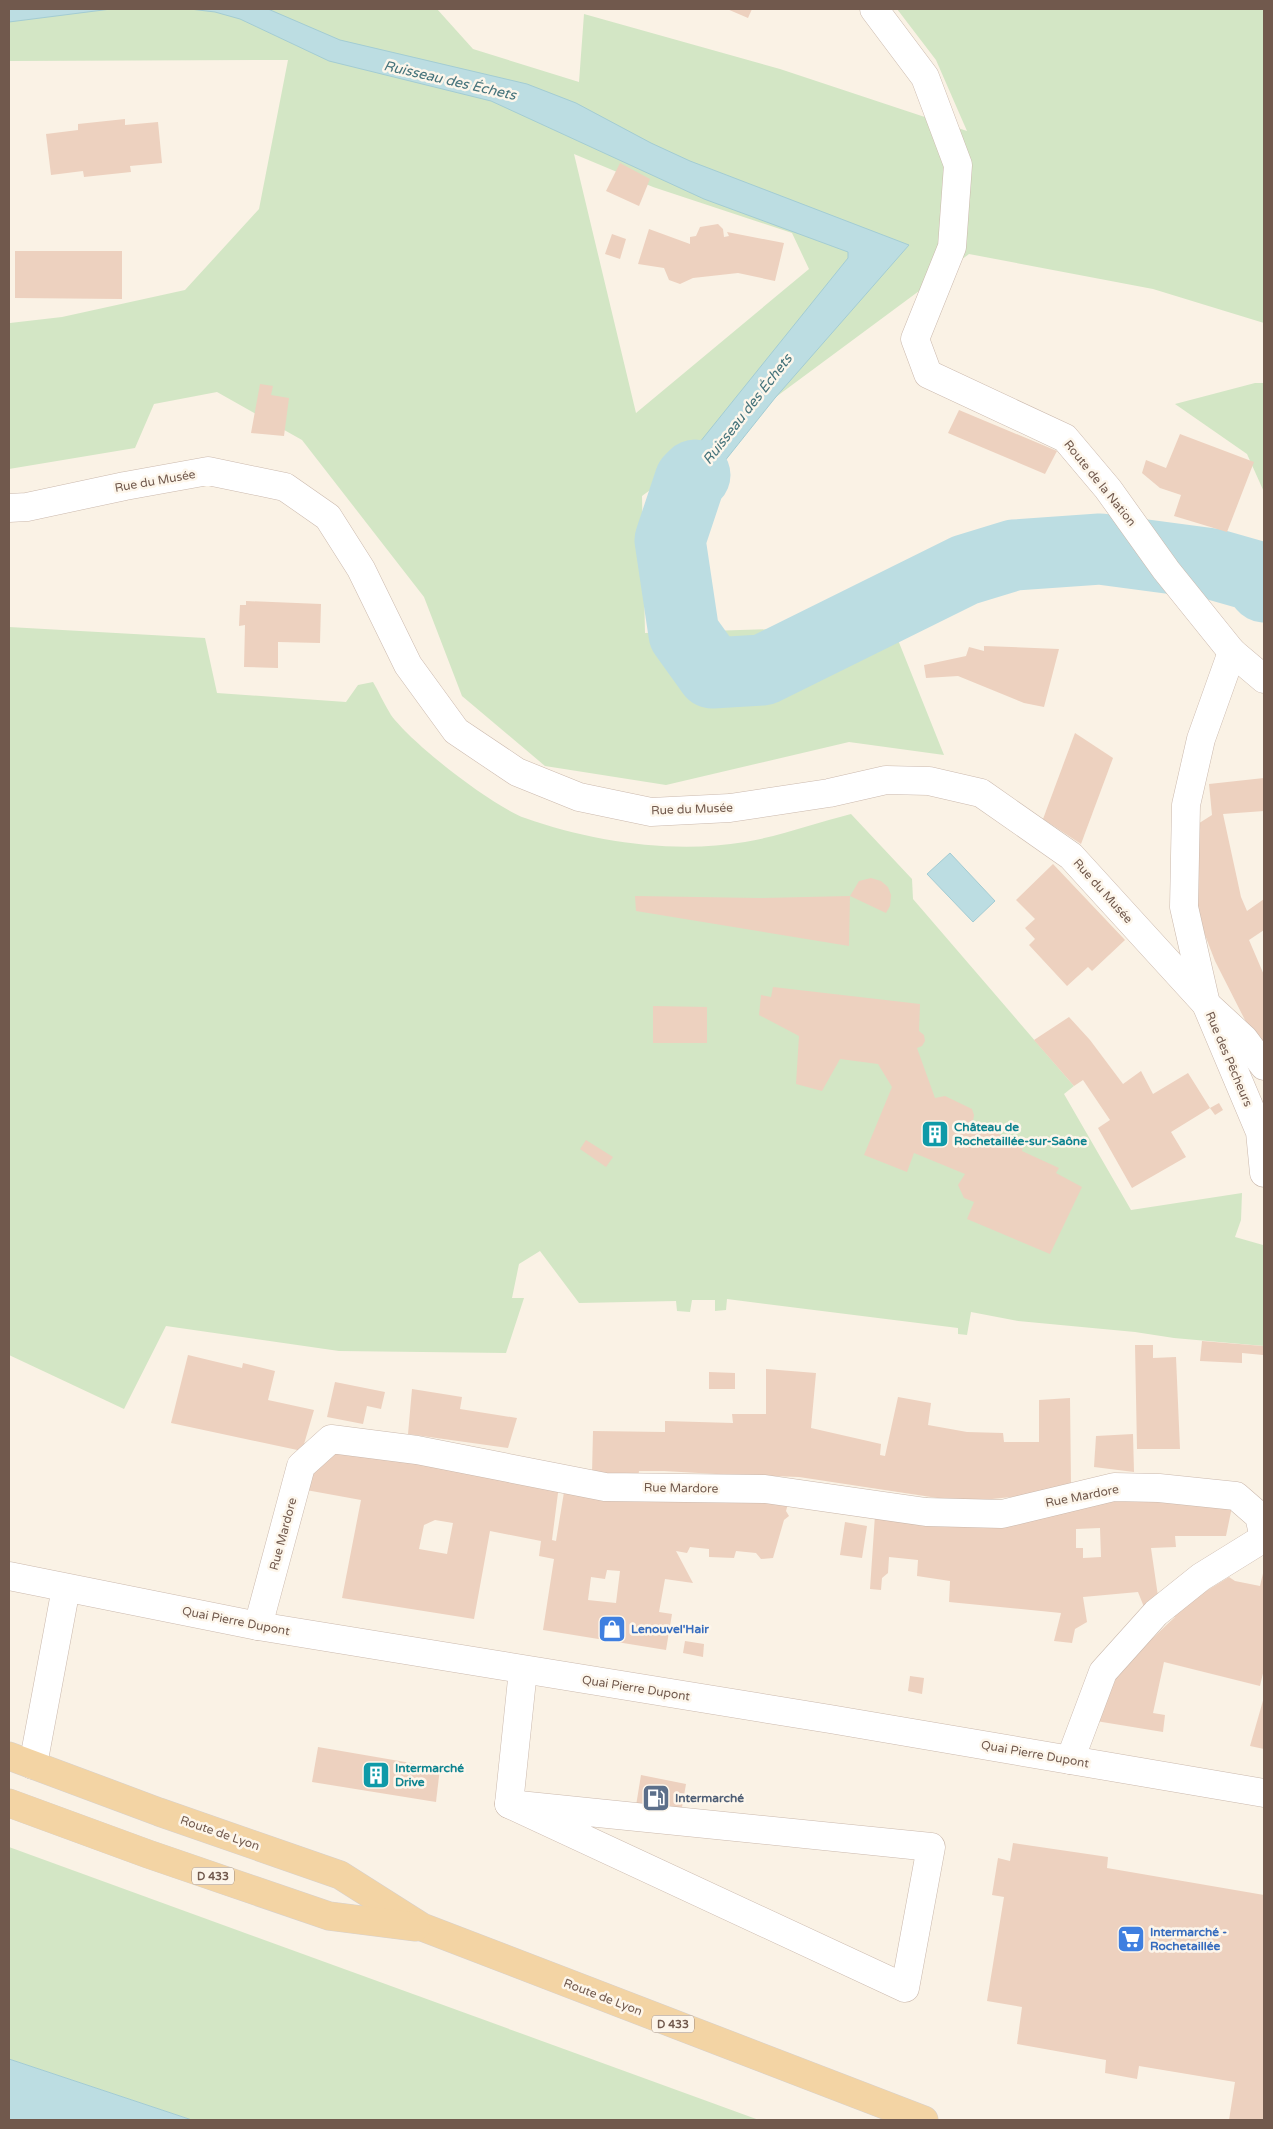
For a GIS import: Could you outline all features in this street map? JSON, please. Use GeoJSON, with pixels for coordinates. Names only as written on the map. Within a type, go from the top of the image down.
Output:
{"type":"FeatureCollection","features":[{"type":"Feature","properties":{"kind":"main road","name":"Route de Lyon"},"geometry":{"type":"LineString","coordinates":[[21,1760],[159,1812],[340,1875],[422,1927],[924,2120]]}},
{"type":"Feature","properties":{"kind":"main road","name":"Route de Lyon"},"geometry":{"type":"LineString","coordinates":[[9,1803],[148,1854],[329,1916],[422,1927]]}},
{"type":"Feature","properties":{"kind":"street","name":"Route de la Nation"},"geometry":{"type":"LineString","coordinates":[[874,9],[925,77],[958,165],[952,246],[915,340],[928,374],[1065,438],[1108,489],[1166,570],[1232,652],[1264,678]]}},
{"type":"Feature","properties":{"kind":"street","name":"Rue du Musée"},"geometry":{"type":"LineString","coordinates":[[9,508],[27,507],[208,472],[285,488],[328,517],[361,569],[408,665],[456,730],[516,772],[579,797],[651,812],[730,808],[829,793],[886,780],[929,781],[980,793],[1071,856],[1206,1004],[1244,1039],[1264,1066]]}},
{"type":"Feature","properties":{"kind":"street"},"geometry":{"type":"LineString","coordinates":[[1206,1004],[1184,907],[1186,806],[1201,738],[1232,652]]}},
{"type":"Feature","properties":{"kind":"street","name":"Rue des Pêcheurs"},"geometry":{"type":"LineString","coordinates":[[1206,1004],[1260,1132],[1264,1173]]}},
{"type":"Feature","properties":{"kind":"street","name":"Rue Mardore"},"geometry":{"type":"LineString","coordinates":[[258,1626],[301,1466],[330,1439],[417,1450],[605,1487],[765,1489],[926,1512],[1002,1514],[1114,1487],[1159,1488],[1236,1496],[1259,1516],[1264,1538]]}},
{"type":"Feature","properties":{"kind":"street"},"geometry":{"type":"LineString","coordinates":[[1070,1760],[1103,1672],[1156,1613],[1201,1577],[1264,1538]]}},
{"type":"Feature","properties":{"kind":"street","name":"Quai Pierre Dupont"},"geometry":{"type":"LineString","coordinates":[[9,1576],[258,1626],[1264,1793]]}},
{"type":"Feature","properties":{"kind":"street"},"geometry":{"type":"LineString","coordinates":[[21,1760],[66,1588]]}},
{"type":"Feature","properties":{"kind":"street"},"geometry":{"type":"LineString","coordinates":[[509,1804],[523,1670]]}},
{"type":"Feature","properties":{"kind":"street"},"geometry":{"type":"LineString","coordinates":[[509,1804],[931,1847],[905,1988],[590,1841],[509,1804]]}},
{"type":"Feature","properties":{"kind":"green space"},"geometry":{"type":"Polygon","coordinates":[[[9,9],[437,9],[473,49],[579,82],[584,14],[780,69],[967,131],[936,60],[897,9],[1264,9],[1264,323],[1153,289],[969,254],[642,496],[645,633],[808,628],[896,635],[944,755],[849,742],[666,785],[545,766],[462,696],[424,597],[302,440],[217,392],[154,404],[135,448],[9,469],[9,247],[10,323],[62,317],[185,290],[259,209],[288,60],[9,61],[9,9]],[[574,154],[636,413],[809,269],[792,233],[653,187],[574,154]]]}},
{"type":"Feature","properties":{"kind":"green space"},"geometry":{"type":"Polygon","coordinates":[[[1255,383],[1264,383],[1264,492],[1247,454],[1175,404],[1255,383]]]}},
{"type":"Feature","properties":{"kind":"green space"},"geometry":{"type":"Polygon","coordinates":[[[9,627],[205,638],[217,693],[346,702],[358,685],[373,682],[391,715],[401,727],[416,742],[474,788],[493,801],[525,818],[578,834],[634,844],[690,847],[718,845],[745,842],[771,836],[851,814],[912,879],[913,899],[1074,1086],[1064,1094],[1131,1210],[1242,1193],[1241,1220],[1235,1237],[1263,1245],[1264,1346],[1018,1321],[971,1312],[967,1335],[958,1334],[958,1328],[727,1299],[726,1310],[715,1311],[715,1300],[692,1300],[690,1312],[677,1311],[676,1301],[579,1303],[540,1251],[519,1264],[512,1298],[524,1298],[506,1353],[339,1351],[166,1326],[124,1409],[9,1355],[9,627]]]}},
{"type":"Feature","properties":{"kind":"green space"},"geometry":{"type":"Polygon","coordinates":[[[9,1847],[759,2120],[192,2120],[9,2059],[9,1847]]]}},
{"type":"Feature","properties":{"kind":"water"},"geometry":{"type":"Polygon","coordinates":[[[9,9],[111,9],[9,22],[9,9]]]}},
{"type":"Feature","properties":{"kind":"water"},"geometry":{"type":"Polygon","coordinates":[[[190,9],[268,9],[340,40],[527,84],[576,103],[651,143],[690,161],[909,245],[775,398],[716,472],[686,527],[681,567],[651,567],[652,513],[671,478],[848,258],[848,252],[704,199],[491,101],[329,61],[240,19],[215,12],[190,9]]]}},
{"type":"Feature","properties":{"kind":"water"},"geometry":{"type":"Polygon","coordinates":[[[1119,537],[1140,566],[1062,561],[1026,565],[976,579],[929,577],[988,553],[1119,537]]]}},
{"type":"Feature","properties":{"kind":"water"},"geometry":{"type":"Polygon","coordinates":[[[1181,541],[1242,556],[1264,574],[1264,587],[1237,587],[1206,574],[1181,541]]]}},
{"type":"Feature","properties":{"kind":"water"},"geometry":{"type":"Polygon","coordinates":[[[654,596],[689,598],[701,623],[714,640],[730,650],[748,655],[767,655],[809,642],[875,605],[890,603],[917,605],[847,645],[799,668],[748,682],[713,685],[699,684],[687,680],[674,665],[664,642],[654,596]]]}},
{"type":"Feature","properties":{"kind":"water"},"geometry":{"type":"Polygon","coordinates":[[[950,853],[995,901],[973,922],[927,874],[950,853]]]}},
{"type":"Feature","properties":{"kind":"water"},"geometry":{"type":"Polygon","coordinates":[[[9,2059],[192,2120],[9,2120],[9,2059]]]}},
{"type":"Feature","properties":{"kind":"building"},"geometry":{"type":"Polygon","coordinates":[[[727,9],[752,9],[748,18],[727,9]]]}},
{"type":"Feature","properties":{"kind":"building"},"geometry":{"type":"Polygon","coordinates":[[[125,119],[125,125],[158,122],[162,163],[130,166],[131,172],[84,177],[83,171],[51,175],[46,134],[78,130],[78,124],[125,119]]]}},
{"type":"Feature","properties":{"kind":"building"},"geometry":{"type":"Polygon","coordinates":[[[620,163],[650,179],[639,206],[606,191],[620,163]]]}},
{"type":"Feature","properties":{"kind":"building"},"geometry":{"type":"Polygon","coordinates":[[[718,224],[723,229],[724,237],[729,236],[727,232],[784,243],[775,281],[738,273],[693,278],[680,284],[669,280],[664,268],[638,264],[649,229],[690,244],[690,237],[696,236],[700,227],[718,224]]]}},
{"type":"Feature","properties":{"kind":"building"},"geometry":{"type":"Polygon","coordinates":[[[612,234],[626,239],[620,259],[605,254],[612,234]]]}},
{"type":"Feature","properties":{"kind":"building"},"geometry":{"type":"Polygon","coordinates":[[[15,251],[122,251],[122,299],[15,298],[15,251]]]}},
{"type":"Feature","properties":{"kind":"building"},"geometry":{"type":"Polygon","coordinates":[[[260,384],[273,386],[271,395],[289,398],[284,436],[251,433],[260,384]]]}},
{"type":"Feature","properties":{"kind":"building"},"geometry":{"type":"Polygon","coordinates":[[[959,410],[1057,451],[1045,474],[948,433],[959,410]]]}},
{"type":"Feature","properties":{"kind":"building"},"geometry":{"type":"Polygon","coordinates":[[[1180,434],[1254,462],[1227,532],[1174,516],[1181,495],[1160,488],[1142,473],[1146,460],[1166,468],[1180,434]]]}},
{"type":"Feature","properties":{"kind":"building"},"geometry":{"type":"Polygon","coordinates":[[[246,601],[321,604],[320,643],[278,642],[278,668],[244,667],[245,625],[239,626],[240,605],[246,605],[246,601]]]}},
{"type":"Feature","properties":{"kind":"building"},"geometry":{"type":"Polygon","coordinates":[[[984,646],[1059,649],[1044,707],[1024,703],[958,676],[926,678],[924,665],[966,656],[969,647],[984,651],[984,646]]]}},
{"type":"Feature","properties":{"kind":"building"},"geometry":{"type":"Polygon","coordinates":[[[1075,733],[1113,758],[1081,844],[1043,819],[1075,733]]]}},
{"type":"Feature","properties":{"kind":"building"},"geometry":{"type":"Polygon","coordinates":[[[1264,778],[1264,811],[1223,814],[1241,897],[1247,911],[1264,899],[1264,930],[1249,940],[1264,975],[1264,1049],[1248,1026],[1215,961],[1200,922],[1194,894],[1193,827],[1212,815],[1209,784],[1264,778]]]}},
{"type":"Feature","properties":{"kind":"building"},"geometry":{"type":"Polygon","coordinates":[[[1053,864],[1125,940],[1092,971],[1088,967],[1067,986],[1029,945],[1035,939],[1025,928],[1035,919],[1016,900],[1053,864]]]}},
{"type":"Feature","properties":{"kind":"building"},"geometry":{"type":"Polygon","coordinates":[[[871,878],[881,881],[888,887],[891,895],[890,906],[886,913],[850,896],[859,881],[871,878]]]}},
{"type":"Feature","properties":{"kind":"building"},"geometry":{"type":"Polygon","coordinates":[[[635,896],[759,898],[850,896],[849,946],[636,911],[635,896]]]}},
{"type":"Feature","properties":{"kind":"building","name":"Château de Rochetaillée-sur-Saône"},"geometry":{"type":"Polygon","coordinates":[[[773,987],[920,1004],[919,1031],[924,1035],[925,1041],[922,1046],[917,1048],[935,1098],[945,1096],[972,1109],[973,1121],[1023,1146],[1022,1151],[1059,1168],[1056,1173],[1082,1187],[1050,1254],[967,1219],[974,1202],[964,1198],[958,1185],[965,1174],[914,1153],[907,1172],[864,1155],[892,1087],[878,1064],[840,1059],[822,1091],[796,1084],[799,1036],[759,1015],[761,995],[771,997],[773,987]]]}},
{"type":"Feature","properties":{"kind":"building"},"geometry":{"type":"Polygon","coordinates":[[[653,1006],[707,1007],[707,1043],[653,1043],[653,1006]]]}},
{"type":"Feature","properties":{"kind":"building"},"geometry":{"type":"Polygon","coordinates":[[[1069,1017],[1090,1040],[1123,1084],[1141,1071],[1153,1094],[1188,1073],[1210,1108],[1171,1132],[1186,1157],[1132,1188],[1098,1128],[1110,1120],[1083,1080],[1074,1086],[1034,1040],[1069,1017]]]}},
{"type":"Feature","properties":{"kind":"building"},"geometry":{"type":"Polygon","coordinates":[[[1219,1103],[1223,1110],[1215,1115],[1210,1108],[1219,1103]]]}},
{"type":"Feature","properties":{"kind":"building"},"geometry":{"type":"Polygon","coordinates":[[[586,1140],[613,1157],[606,1167],[580,1149],[586,1140]]]}},
{"type":"Feature","properties":{"kind":"building"},"geometry":{"type":"Polygon","coordinates":[[[1202,1341],[1263,1346],[1263,1355],[1242,1353],[1242,1363],[1200,1361],[1202,1341]]]}},
{"type":"Feature","properties":{"kind":"building"},"geometry":{"type":"Polygon","coordinates":[[[1135,1345],[1153,1345],[1153,1358],[1176,1357],[1180,1449],[1137,1449],[1135,1345]]]}},
{"type":"Feature","properties":{"kind":"building"},"geometry":{"type":"Polygon","coordinates":[[[188,1355],[242,1368],[243,1363],[275,1371],[268,1400],[314,1410],[302,1451],[171,1423],[188,1355]]]}},
{"type":"Feature","properties":{"kind":"building"},"geometry":{"type":"Polygon","coordinates":[[[766,1369],[816,1373],[811,1428],[881,1444],[880,1455],[885,1456],[898,1397],[931,1403],[928,1425],[967,1432],[1003,1433],[1004,1442],[1039,1442],[1039,1400],[1070,1398],[1071,1485],[1039,1494],[964,1502],[799,1477],[772,1476],[733,1480],[733,1475],[664,1471],[639,1471],[638,1477],[592,1474],[593,1431],[665,1432],[665,1421],[733,1423],[732,1414],[766,1414],[766,1369]]]}},
{"type":"Feature","properties":{"kind":"building"},"geometry":{"type":"Polygon","coordinates":[[[709,1372],[735,1373],[735,1389],[709,1389],[709,1372]]]}},
{"type":"Feature","properties":{"kind":"building"},"geometry":{"type":"Polygon","coordinates":[[[335,1382],[385,1392],[381,1409],[367,1406],[363,1424],[327,1417],[335,1382]]]}},
{"type":"Feature","properties":{"kind":"building"},"geometry":{"type":"Polygon","coordinates":[[[412,1389],[462,1397],[460,1409],[517,1418],[508,1448],[408,1434],[412,1389]]]}},
{"type":"Feature","properties":{"kind":"building"},"geometry":{"type":"Polygon","coordinates":[[[1133,1434],[1134,1472],[1094,1467],[1096,1436],[1133,1434]]]}},
{"type":"Feature","properties":{"kind":"building"},"geometry":{"type":"Polygon","coordinates":[[[343,1445],[559,1485],[552,1540],[556,1541],[565,1486],[789,1500],[786,1511],[789,1516],[784,1520],[773,1558],[761,1559],[756,1553],[736,1551],[734,1558],[709,1557],[709,1549],[690,1547],[687,1553],[676,1551],[693,1583],[665,1579],[659,1612],[672,1614],[666,1650],[543,1630],[554,1559],[539,1556],[541,1541],[490,1531],[474,1619],[342,1598],[361,1500],[306,1490],[309,1481],[322,1461],[343,1445]],[[435,1520],[424,1525],[419,1549],[447,1554],[453,1523],[435,1520]],[[607,1570],[605,1579],[591,1577],[588,1600],[616,1603],[620,1571],[607,1570]]]}},
{"type":"Feature","properties":{"kind":"building"},"geometry":{"type":"Polygon","coordinates":[[[1087,1496],[1232,1507],[1226,1536],[1175,1536],[1176,1547],[1151,1548],[1159,1603],[1146,1612],[1138,1592],[1083,1597],[1087,1622],[1075,1629],[1072,1643],[1054,1641],[1061,1613],[949,1602],[950,1581],[917,1576],[918,1560],[889,1557],[888,1573],[882,1578],[881,1590],[870,1589],[875,1515],[1087,1496]],[[1100,1528],[1076,1529],[1076,1548],[1083,1548],[1083,1558],[1101,1557],[1100,1528]]]}},
{"type":"Feature","properties":{"kind":"building"},"geometry":{"type":"Polygon","coordinates":[[[845,1522],[867,1526],[862,1558],[840,1555],[845,1522]]]}},
{"type":"Feature","properties":{"kind":"building"},"geometry":{"type":"Polygon","coordinates":[[[1264,1569],[1264,1669],[1260,1686],[1164,1662],[1153,1713],[1165,1715],[1163,1732],[1096,1721],[1121,1668],[1175,1617],[1167,1615],[1229,1577],[1235,1581],[1260,1586],[1264,1569]]]}},
{"type":"Feature","properties":{"kind":"building"},"geometry":{"type":"Polygon","coordinates":[[[685,1641],[704,1644],[703,1657],[683,1653],[685,1641]]]}},
{"type":"Feature","properties":{"kind":"building"},"geometry":{"type":"Polygon","coordinates":[[[910,1676],[924,1678],[922,1694],[908,1691],[910,1676]]]}},
{"type":"Feature","properties":{"kind":"building"},"geometry":{"type":"Polygon","coordinates":[[[1264,1697],[1264,1749],[1250,1746],[1264,1697]]]}},
{"type":"Feature","properties":{"kind":"building","name":"Intermarché Drive"},"geometry":{"type":"Polygon","coordinates":[[[318,1747],[440,1768],[436,1802],[312,1782],[318,1747]]]}},
{"type":"Feature","properties":{"kind":"building"},"geometry":{"type":"Polygon","coordinates":[[[641,1775],[686,1784],[680,1819],[635,1812],[641,1775]]]}},
{"type":"Feature","properties":{"kind":"building","name":"Intermarché - Rochetaillée"},"geometry":{"type":"Polygon","coordinates":[[[1013,1843],[1108,1857],[1107,1868],[1264,1895],[1264,2120],[1229,2120],[1235,2082],[1139,2066],[1137,2079],[1105,2073],[1106,2060],[1017,2044],[1022,2007],[987,2001],[1004,1897],[992,1895],[998,1858],[1010,1861],[1013,1843]]]}},
{"type":"Feature","properties":{"kind":"waterway","name":"Ruisseau des Échets"},"geometry":{"type":"LineString","coordinates":[[695,475],[690,480],[670,540],[684,634],[712,673],[763,670],[965,570],[1014,555],[1100,549],[1213,564],[1255,576],[1264,587]]}},
{"type":"Feature","properties":{"kind":"place","name":"Château de Rochetaillée-sur-Saône"},"geometry":{"type":"Point","coordinates":[935,1134]}},
{"type":"Feature","properties":{"kind":"place","name":"Lenouvel'Hair"},"geometry":{"type":"Point","coordinates":[612,1629]}},
{"type":"Feature","properties":{"kind":"place","name":"Intermarché Drive"},"geometry":{"type":"Point","coordinates":[376,1775]}},
{"type":"Feature","properties":{"kind":"place","name":"Intermarché"},"geometry":{"type":"Point","coordinates":[656,1798]}},
{"type":"Feature","properties":{"kind":"place","name":"Intermarché - Rochetaillée"},"geometry":{"type":"Point","coordinates":[1131,1939]}}]}
